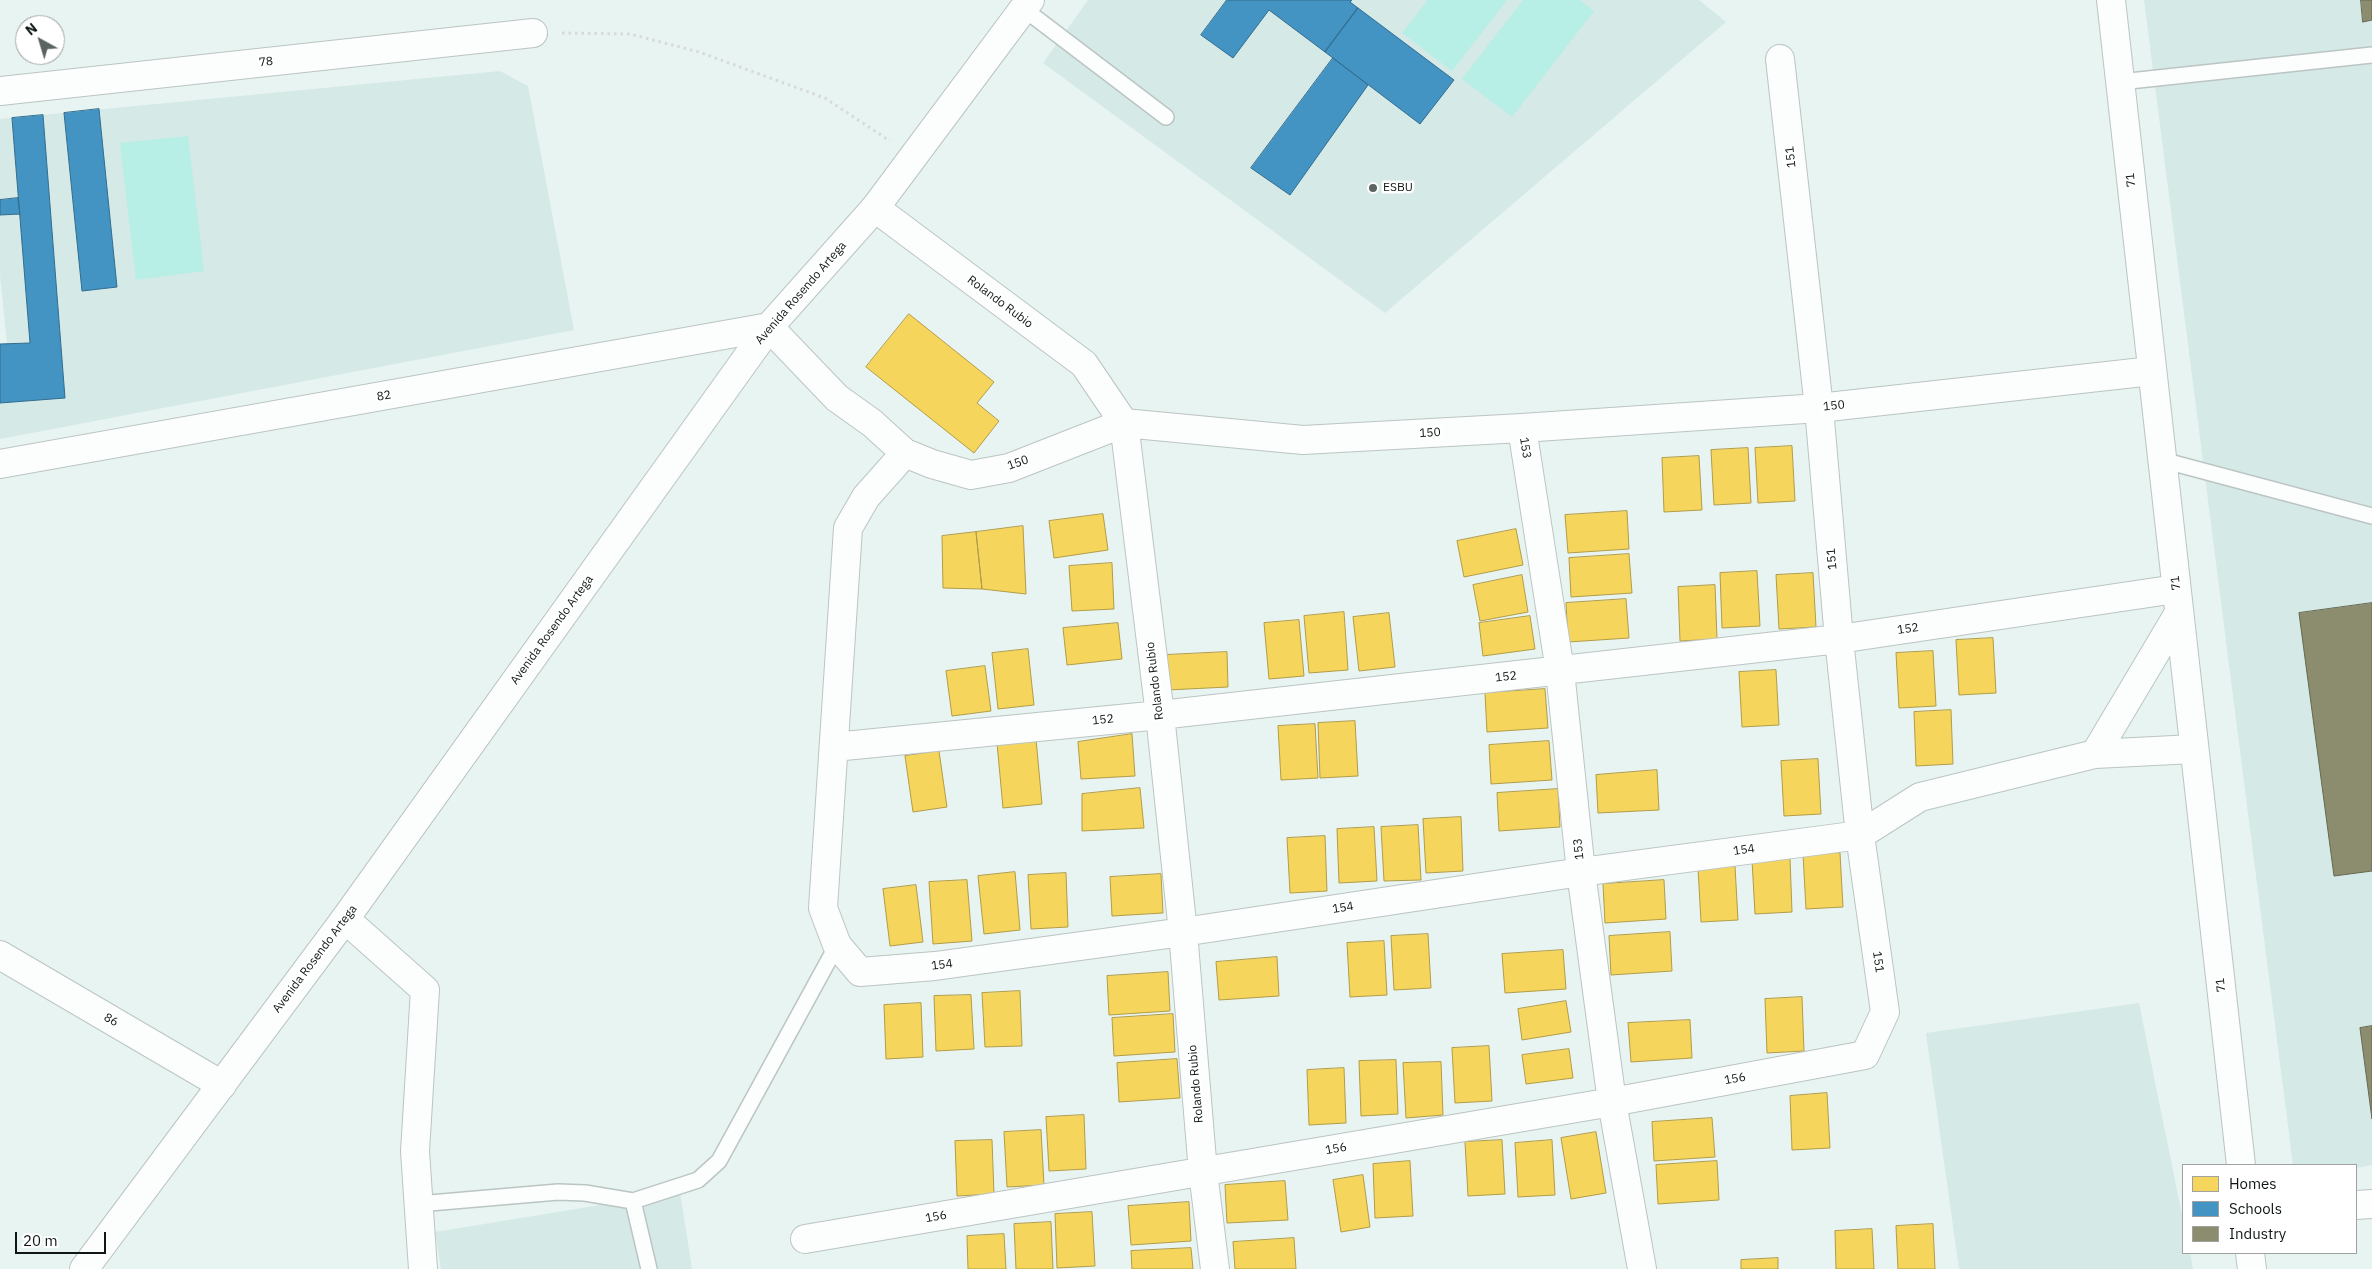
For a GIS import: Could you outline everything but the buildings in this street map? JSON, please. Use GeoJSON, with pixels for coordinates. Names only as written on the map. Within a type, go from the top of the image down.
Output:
{"type":"FeatureCollection","features":[{"type":"Feature","properties":{"kind":"street","name":"71"},"geometry":{"type":"LineString","coordinates":[[2111,0],[2241,1164]]}},
{"type":"Feature","properties":{"kind":"street","name":"Avenida Rosendo Artega"},"geometry":{"type":"LineString","coordinates":[[84,1269],[345,919],[769,327],[875,208],[1027,4]]}},
{"type":"Feature","properties":{"kind":"street","name":"78"},"geometry":{"type":"LineString","coordinates":[[0,91],[532,33]]}},
{"type":"Feature","properties":{"kind":"street","name":"151"},"geometry":{"type":"LineString","coordinates":[[1780,59],[1818,408],[1839,639],[1860,835],[1885,1012],[1865,1055]]}},
{"type":"Feature","properties":{"kind":"street","name":"Rolando Rubio"},"geometry":{"type":"LineString","coordinates":[[875,208],[1084,364],[1124,423],[1160,715],[1183,932],[1203,1172],[1215,1269]]}},
{"type":"Feature","properties":{"kind":"street","name":"150"},"geometry":{"type":"LineString","coordinates":[[769,327],[837,398],[872,423],[905,453],[932,464],[971,475],[1009,468],[1124,423],[1304,440],[1522,428],[1818,408],[2152,371]]}},
{"type":"Feature","properties":{"kind":"street","name":"82"},"geometry":{"type":"LineString","coordinates":[[0,464],[769,327]]}},
{"type":"Feature","properties":{"kind":"street","name":"153"},"geometry":{"type":"LineString","coordinates":[[1522,428],[1560,671],[1581,872],[1612,1102],[1642,1269]]}},
{"type":"Feature","properties":{"kind":"street"},"geometry":{"type":"LineString","coordinates":[[837,945],[823,908],[848,528],[866,497],[905,453]]}},
{"type":"Feature","properties":{"kind":"street"},"geometry":{"type":"LineString","coordinates":[[2094,754],[2178,601]]}},
{"type":"Feature","properties":{"kind":"street","name":"152"},"geometry":{"type":"LineString","coordinates":[[834,748],[1160,715],[2178,601]]}},
{"type":"Feature","properties":{"kind":"street"},"geometry":{"type":"LineString","coordinates":[[1860,835],[1920,797],[2094,754],[2194,749]]}},
{"type":"Feature","properties":{"kind":"street","name":"154"},"geometry":{"type":"LineString","coordinates":[[837,945],[860,972],[935,966],[1183,932],[1581,872],[1860,835]]}},
{"type":"Feature","properties":{"kind":"street"},"geometry":{"type":"LineString","coordinates":[[345,919],[425,990],[415,1151],[422,1269]]}},
{"type":"Feature","properties":{"kind":"street","name":"86"},"geometry":{"type":"LineString","coordinates":[[0,955],[222,1085]]}},
{"type":"Feature","properties":{"kind":"street","name":"156"},"geometry":{"type":"LineString","coordinates":[[805,1239],[1612,1102],[1865,1055]]}},
{"type":"Feature","properties":{"kind":"street"},"geometry":{"type":"LineString","coordinates":[[2357,1205],[2372,1204]]}},
{"type":"Feature","properties":{"kind":"street"},"geometry":{"type":"LineString","coordinates":[[2250,1254],[2252,1269]]}},
{"type":"Feature","properties":{"kind":"lane"},"geometry":{"type":"LineString","coordinates":[[1027,4],[1166,117]]}},
{"type":"Feature","properties":{"kind":"lane"},"geometry":{"type":"LineString","coordinates":[[2120,82],[2372,55]]}},
{"type":"Feature","properties":{"kind":"lane"},"geometry":{"type":"LineString","coordinates":[[2162,460],[2372,516]]}},
{"type":"Feature","properties":{"kind":"lane"},"geometry":{"type":"LineString","coordinates":[[418,1204],[558,1192],[633,1201],[698,1180],[719,1161],[837,945]]}},
{"type":"Feature","properties":{"kind":"lane"},"geometry":{"type":"LineString","coordinates":[[633,1201],[649,1269]]}},
{"type":"Feature","properties":{"kind":"path"},"geometry":{"type":"LineString","coordinates":[[532,33],[630,34],[699,52],[825,98],[913,157]]}},
{"type":"Feature","properties":{"kind":"shaded area","name":"ESBU"},"geometry":{"type":"Polygon","coordinates":[[[1088,0],[1699,0],[1726,22],[1385,313],[1043,63],[1088,0]]]}},
{"type":"Feature","properties":{"kind":"shaded area"},"geometry":{"type":"Polygon","coordinates":[[[1428,0],[1507,0],[1452,71],[1402,33],[1428,0]]]}},
{"type":"Feature","properties":{"kind":"shaded area"},"geometry":{"type":"Polygon","coordinates":[[[1523,0],[1580,0],[1594,11],[1512,117],[1462,79],[1523,0]]]}},
{"type":"Feature","properties":{"kind":"shaded area"},"geometry":{"type":"Polygon","coordinates":[[[2144,0],[2372,0],[2372,1165],[2357,1168],[2357,1164],[2293,1164],[2144,0]]]}},
{"type":"Feature","properties":{"kind":"shaded area"},"geometry":{"type":"Polygon","coordinates":[[[500,71],[528,86],[574,330],[0,439],[0,344],[7,343],[0,275],[0,119],[500,71]]]}},
{"type":"Feature","properties":{"kind":"shaded area"},"geometry":{"type":"Polygon","coordinates":[[[188,136],[204,271],[136,280],[120,143],[188,136]]]}},
{"type":"Feature","properties":{"kind":"shaded area"},"geometry":{"type":"Polygon","coordinates":[[[2139,1003],[2182,1215],[2182,1254],[2190,1254],[2193,1269],[1959,1269],[1926,1033],[2139,1003]]]}},
{"type":"Feature","properties":{"kind":"shaded area"},"geometry":{"type":"Polygon","coordinates":[[[680,1192],[692,1269],[441,1269],[435,1232],[680,1192]]]}},
{"type":"Feature","properties":{"kind":"place","name":"ESBU"},"geometry":{"type":"Point","coordinates":[1373,188]}}]}
